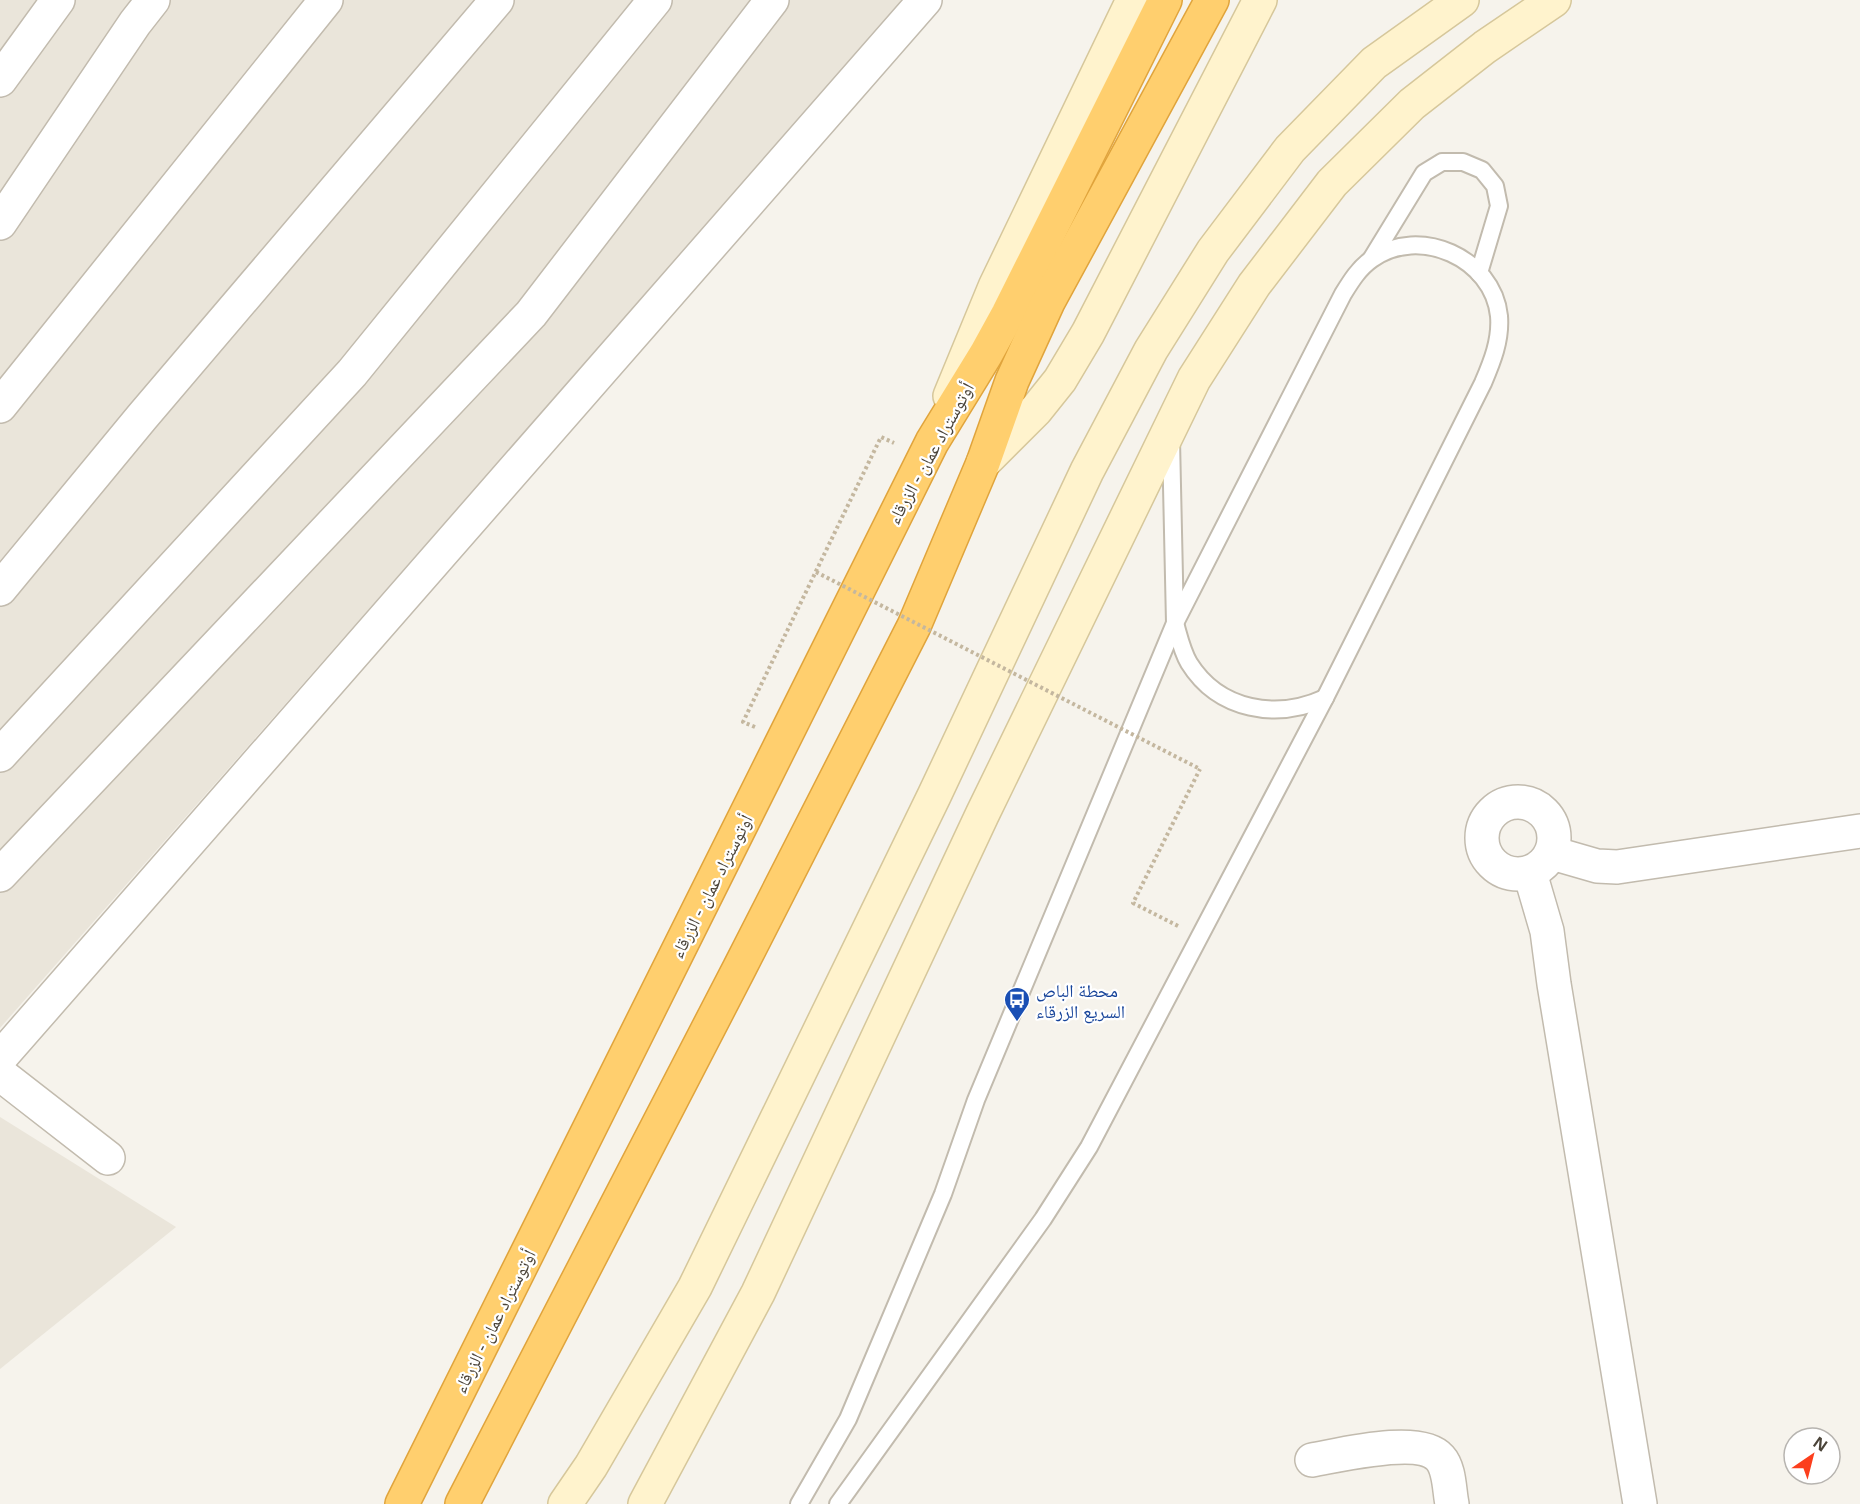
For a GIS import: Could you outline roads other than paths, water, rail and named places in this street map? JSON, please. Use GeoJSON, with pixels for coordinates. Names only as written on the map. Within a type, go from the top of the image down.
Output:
{"type":"FeatureCollection","features":[{"type":"Feature","properties":{"kind":"highway","name":"أوتوستراد عمان - الزرقاء"},"geometry":{"type":"LineString","coordinates":[[402,1504],[932,442],[986,354],[1165,0]]}},
{"type":"Feature","properties":{"kind":"highway"},"geometry":{"type":"LineString","coordinates":[[462,1504],[914,626],[983,463],[1012,381],[1048,302],[1212,0]]}},
{"type":"Feature","properties":{"kind":"street"},"geometry":{"type":"LineString","coordinates":[[0,80],[58,0]]}},
{"type":"Feature","properties":{"kind":"street"},"geometry":{"type":"LineString","coordinates":[[0,223],[153,0]]}},
{"type":"Feature","properties":{"kind":"street"},"geometry":{"type":"LineString","coordinates":[[0,406],[326,0]]}},
{"type":"Feature","properties":{"kind":"street"},"geometry":{"type":"LineString","coordinates":[[0,589],[142,417],[497,0]]}},
{"type":"Feature","properties":{"kind":"street"},"geometry":{"type":"LineString","coordinates":[[0,755],[352,373],[656,0]]}},
{"type":"Feature","properties":{"kind":"street"},"geometry":{"type":"LineString","coordinates":[[0,875],[531,314],[772,0]]}},
{"type":"Feature","properties":{"kind":"street"},"geometry":{"type":"LineString","coordinates":[[0,1058],[926,0]]}},
{"type":"Feature","properties":{"kind":"street"},"geometry":{"type":"LineString","coordinates":[[932,442],[995,287],[1133,0]]}},
{"type":"Feature","properties":{"kind":"street"},"geometry":{"type":"LineString","coordinates":[[983,463],[1036,410],[1060,380],[1088,333],[1260,0]]}},
{"type":"Feature","properties":{"kind":"street"},"geometry":{"type":"LineString","coordinates":[[565,1504],[591,1466],[695,1287],[934,796],[1087,471],[1151,350],[1214,251],[1290,149],[1374,63],[1462,0]]}},
{"type":"Feature","properties":{"kind":"street"},"geometry":{"type":"LineString","coordinates":[[645,1504],[758,1293],[982,815],[1194,379],[1254,285],[1332,183],[1412,104],[1485,46],[1554,0]]}},
{"type":"Feature","properties":{"kind":"street"},"geometry":{"type":"LineString","coordinates":[[1640,1504],[1554,984],[1541,863],[1617,867],[1860,831]]}},
{"type":"Feature","properties":{"kind":"street"},"geometry":{"type":"LineString","coordinates":[[0,1074],[108,1158]]}},
{"type":"Feature","properties":{"kind":"street"},"geometry":{"type":"LineString","coordinates":[[1312,1460],[1392,1447],[1412,1446],[1428,1450],[1440,1458],[1447,1473],[1452,1504]]}},
{"type":"Feature","properties":{"kind":"lane"},"geometry":{"type":"LineString","coordinates":[[799,1504],[848,1419],[943,1194],[976,1100],[1175,623],[1343,294],[1355,274],[1372,258],[1424,173],[1442,162],[1463,162],[1482,170],[1495,186],[1499,206],[1479,273]]}},
{"type":"Feature","properties":{"kind":"lane"},"geometry":{"type":"LineString","coordinates":[[838,1504],[1043,1219],[1109,1110],[1325,698],[1483,383],[1498,339],[1499,315],[1492,292],[1479,273],[1461,257],[1440,248],[1417,244],[1393,248],[1372,258]]}},
{"type":"Feature","properties":{"kind":"lane"},"geometry":{"type":"LineString","coordinates":[[1171,425],[1175,623],[1180,643],[1189,663],[1219,693],[1237,703],[1258,709],[1275,711],[1309,705],[1325,698]]}},
{"type":"Feature","properties":{"kind":"place","name":"محطة الباص السريع الزرقاء"},"geometry":{"type":"Point","coordinates":[1017,1023]}}]}
